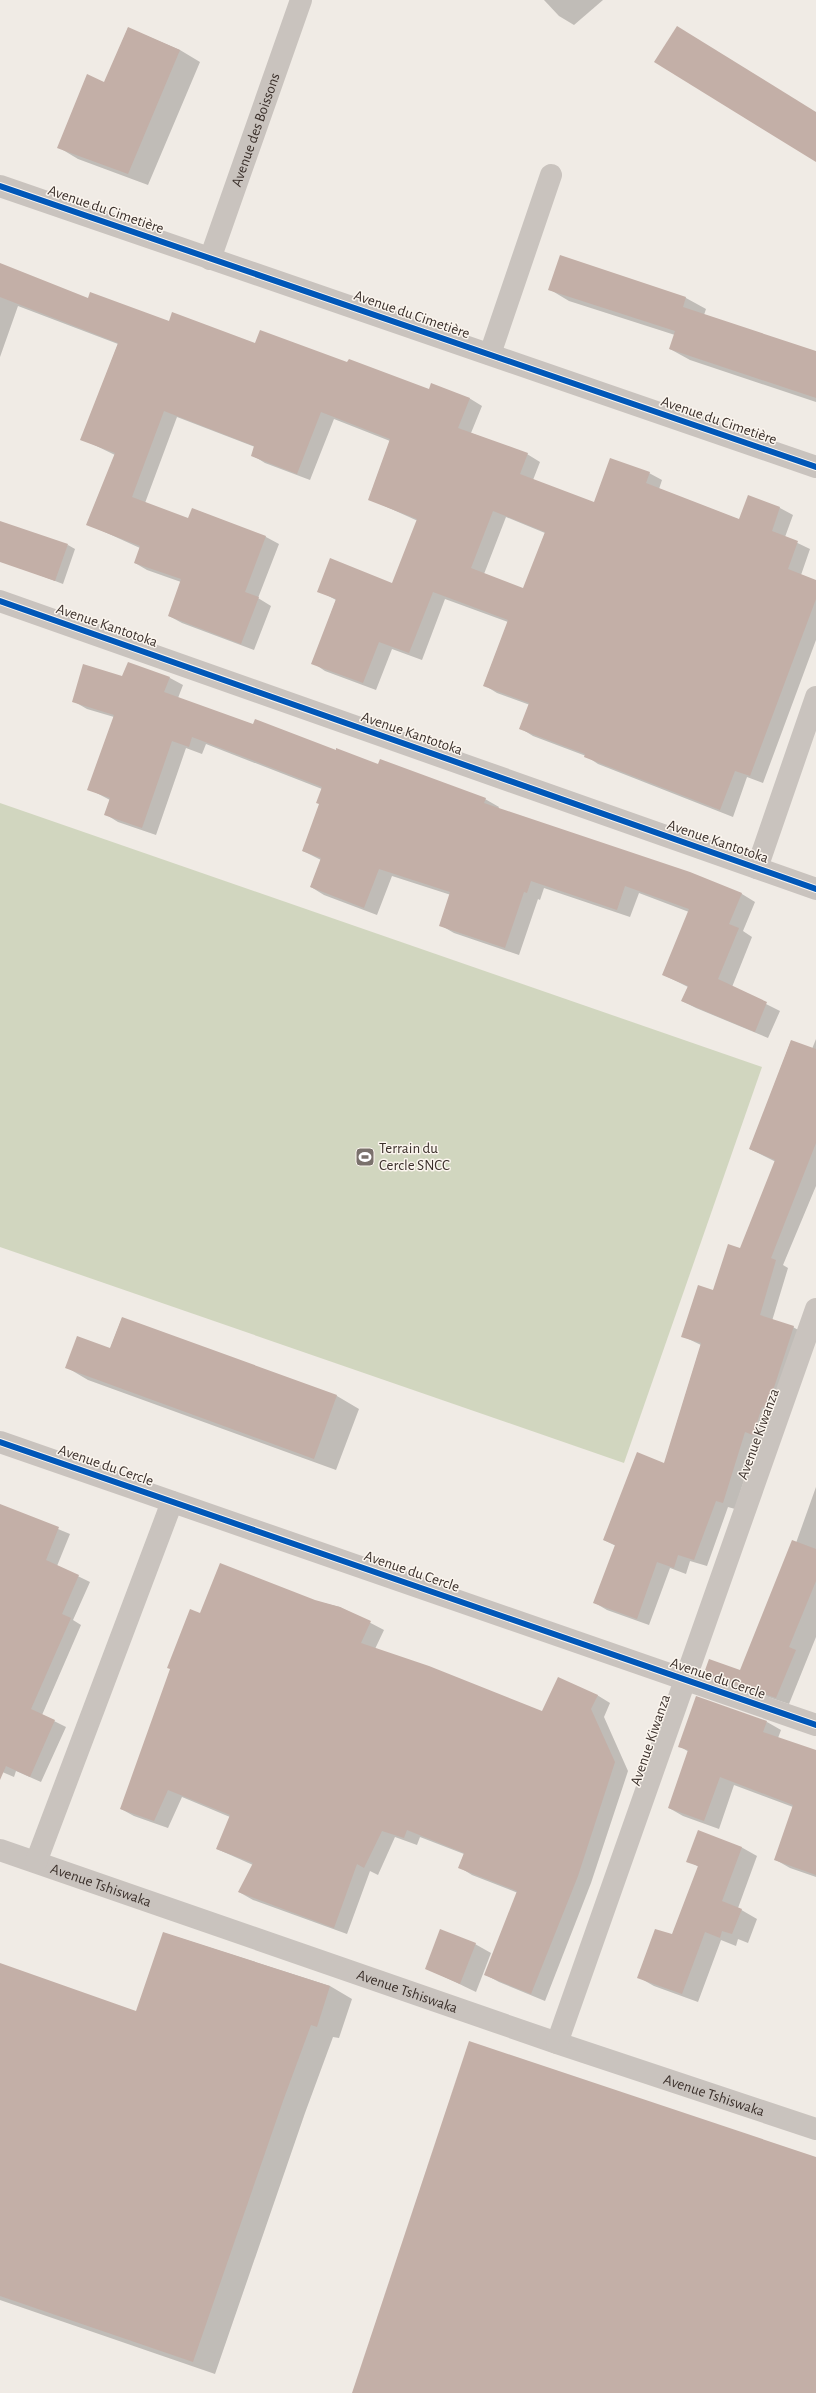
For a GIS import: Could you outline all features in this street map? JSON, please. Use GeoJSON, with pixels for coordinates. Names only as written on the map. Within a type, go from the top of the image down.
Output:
{"type":"FeatureCollection","features":[{"type":"Feature","properties":{"kind":"street","name":"Avenue des Boissons"},"geometry":{"type":"LineString","coordinates":[[210,259],[301,0]]}},
{"type":"Feature","properties":{"kind":"street"},"geometry":{"type":"LineString","coordinates":[[490,354],[551,175]]}},
{"type":"Feature","properties":{"kind":"street","name":"Avenue du Cimetière"},"geometry":{"type":"LineString","coordinates":[[0,186],[816,467]]}},
{"type":"Feature","properties":{"kind":"street","name":"Avenue Kantotoka"},"geometry":{"type":"LineString","coordinates":[[0,601],[816,889]]}},
{"type":"Feature","properties":{"kind":"street"},"geometry":{"type":"LineString","coordinates":[[756,868],[816,697]]}},
{"type":"Feature","properties":{"kind":"street","name":"Avenue Kiwanza"},"geometry":{"type":"LineString","coordinates":[[557,2043],[684,1680],[815,1313]]}},
{"type":"Feature","properties":{"kind":"street","name":"Avenue du Cercle"},"geometry":{"type":"LineString","coordinates":[[0,1442],[816,1725]]}},
{"type":"Feature","properties":{"kind":"street"},"geometry":{"type":"LineString","coordinates":[[36,1862],[172,1502]]}},
{"type":"Feature","properties":{"kind":"street","name":"Avenue Tshiswaka"},"geometry":{"type":"LineString","coordinates":[[0,1850],[557,2043],[816,2129]]}},
{"type":"Feature","properties":{"kind":"green space","name":"Terrain du Cercle SNCC"},"geometry":{"type":"Polygon","coordinates":[[[0,803],[762,1067],[624,1463],[0,1247],[0,803]]]}},
{"type":"Feature","properties":{"kind":"building"},"geometry":{"type":"Polygon","coordinates":[[[677,26],[816,112],[816,162],[654,62],[677,26]]]}},
{"type":"Feature","properties":{"kind":"building"},"geometry":{"type":"Polygon","coordinates":[[[128,27],[180,50],[128,174],[57,148],[87,74],[104,82],[128,27]]]}},
{"type":"Feature","properties":{"kind":"building"},"geometry":{"type":"Polygon","coordinates":[[[560,255],[686,297],[683,307],[816,351],[816,398],[669,349],[675,331],[548,290],[560,255]]]}},
{"type":"Feature","properties":{"kind":"building"},"geometry":{"type":"Polygon","coordinates":[[[0,263],[88,298],[90,292],[169,321],[172,312],[255,343],[260,330],[347,362],[349,359],[429,389],[431,383],[470,398],[458,428],[528,453],[520,474],[594,502],[610,458],[650,472],[646,483],[739,519],[748,495],[780,507],[772,531],[798,541],[788,569],[816,580],[816,599],[750,776],[735,771],[720,810],[584,757],[585,754],[519,729],[529,703],[483,686],[508,620],[433,592],[409,653],[379,642],[363,683],[311,664],[336,599],[317,592],[330,558],[392,583],[417,519],[368,500],[390,439],[321,412],[297,474],[251,456],[254,446],[164,411],[132,497],[188,518],[192,508],[266,536],[245,592],[259,597],[241,644],[168,616],[181,579],[134,563],[140,546],[86,525],[115,453],[80,440],[118,343],[0,297],[0,263]],[[493,511],[471,568],[523,588],[545,532],[493,511]]]}},
{"type":"Feature","properties":{"kind":"building"},"geometry":{"type":"Polygon","coordinates":[[[0,521],[68,544],[55,581],[0,562],[0,521]]]}},
{"type":"Feature","properties":{"kind":"building"},"geometry":{"type":"Polygon","coordinates":[[[128,662],[170,677],[164,692],[253,724],[255,719],[336,750],[336,748],[378,764],[380,759],[486,798],[484,803],[690,872],[742,893],[729,924],[739,928],[718,979],[767,1002],[755,1032],[681,1001],[688,986],[662,975],[689,909],[625,886],[617,910],[531,881],[527,893],[524,892],[505,948],[439,926],[450,892],[379,869],[364,908],[310,887],[321,858],[302,851],[319,804],[316,803],[322,787],[192,737],[189,747],[172,741],[142,828],[104,815],[110,798],[87,790],[114,715],[72,702],[83,664],[122,676],[128,662]]]}},
{"type":"Feature","properties":{"kind":"building"},"geometry":{"type":"Polygon","coordinates":[[[791,1040],[816,1049],[816,1143],[771,1258],[776,1260],[760,1315],[794,1326],[767,1409],[762,1407],[753,1435],[745,1432],[723,1503],[716,1501],[694,1560],[678,1555],[674,1568],[657,1562],[637,1619],[593,1603],[615,1545],[603,1540],[637,1452],[664,1463],[701,1343],[681,1337],[698,1285],[713,1290],[728,1244],[740,1248],[775,1160],[749,1149],[791,1040]]]}},
{"type":"Feature","properties":{"kind":"building"},"geometry":{"type":"Polygon","coordinates":[[[122,1317],[337,1395],[314,1459],[65,1368],[77,1336],[110,1348],[122,1317]]]}},
{"type":"Feature","properties":{"kind":"building"},"geometry":{"type":"Polygon","coordinates":[[[0,1504],[59,1527],[46,1560],[79,1575],[62,1614],[71,1618],[31,1709],[55,1720],[30,1777],[6,1766],[0,1780],[0,1504]]]}},
{"type":"Feature","properties":{"kind":"building"},"geometry":{"type":"Polygon","coordinates":[[[792,1540],[816,1549],[816,1581],[789,1647],[796,1650],[776,1698],[704,1673],[709,1659],[740,1670],[792,1540]]]}},
{"type":"Feature","properties":{"kind":"building"},"geometry":{"type":"Polygon","coordinates":[[[220,1563],[315,1600],[340,1607],[371,1621],[361,1643],[429,1666],[542,1711],[558,1677],[598,1695],[591,1709],[615,1762],[578,1876],[531,1994],[484,1975],[517,1891],[458,1868],[464,1853],[407,1830],[404,1838],[382,1831],[364,1868],[357,1864],[334,1928],[238,1892],[253,1863],[216,1849],[230,1815],[168,1790],[154,1821],[120,1809],[170,1669],[167,1668],[190,1609],[200,1613],[220,1563]]]}},
{"type":"Feature","properties":{"kind":"building"},"geometry":{"type":"Polygon","coordinates":[[[696,1696],[767,1721],[763,1732],[816,1750],[816,1875],[774,1860],[793,1805],[720,1777],[704,1821],[668,1808],[688,1750],[678,1747],[696,1696]]]}},
{"type":"Feature","properties":{"kind":"building"},"geometry":{"type":"Polygon","coordinates":[[[698,1830],[742,1847],[722,1901],[742,1909],[732,1934],[722,1931],[720,1938],[705,1932],[682,1994],[637,1978],[655,1929],[672,1934],[698,1866],[686,1862],[698,1830]]]}},
{"type":"Feature","properties":{"kind":"building"},"geometry":{"type":"Polygon","coordinates":[[[440,1929],[476,1943],[460,1984],[425,1969],[440,1929]]]}},
{"type":"Feature","properties":{"kind":"building"},"geometry":{"type":"Polygon","coordinates":[[[163,1932],[330,1986],[317,2027],[311,2025],[283,2101],[193,2362],[0,2296],[0,1963],[136,2011],[163,1932]]]}},
{"type":"Feature","properties":{"kind":"building"},"geometry":{"type":"Polygon","coordinates":[[[469,2041],[816,2157],[816,2393],[352,2393],[469,2041]]]}},
{"type":"Feature","properties":{"kind":"cycle path"},"geometry":{"type":"LineString","coordinates":[[0,186],[816,467]]}},
{"type":"Feature","properties":{"kind":"cycle path"},"geometry":{"type":"LineString","coordinates":[[0,601],[816,889]]}},
{"type":"Feature","properties":{"kind":"cycle path"},"geometry":{"type":"LineString","coordinates":[[0,1442],[816,1725]]}},
{"type":"Feature","properties":{"kind":"place","name":"Terrain du Cercle SNCC"},"geometry":{"type":"Point","coordinates":[365,1157]}}]}
